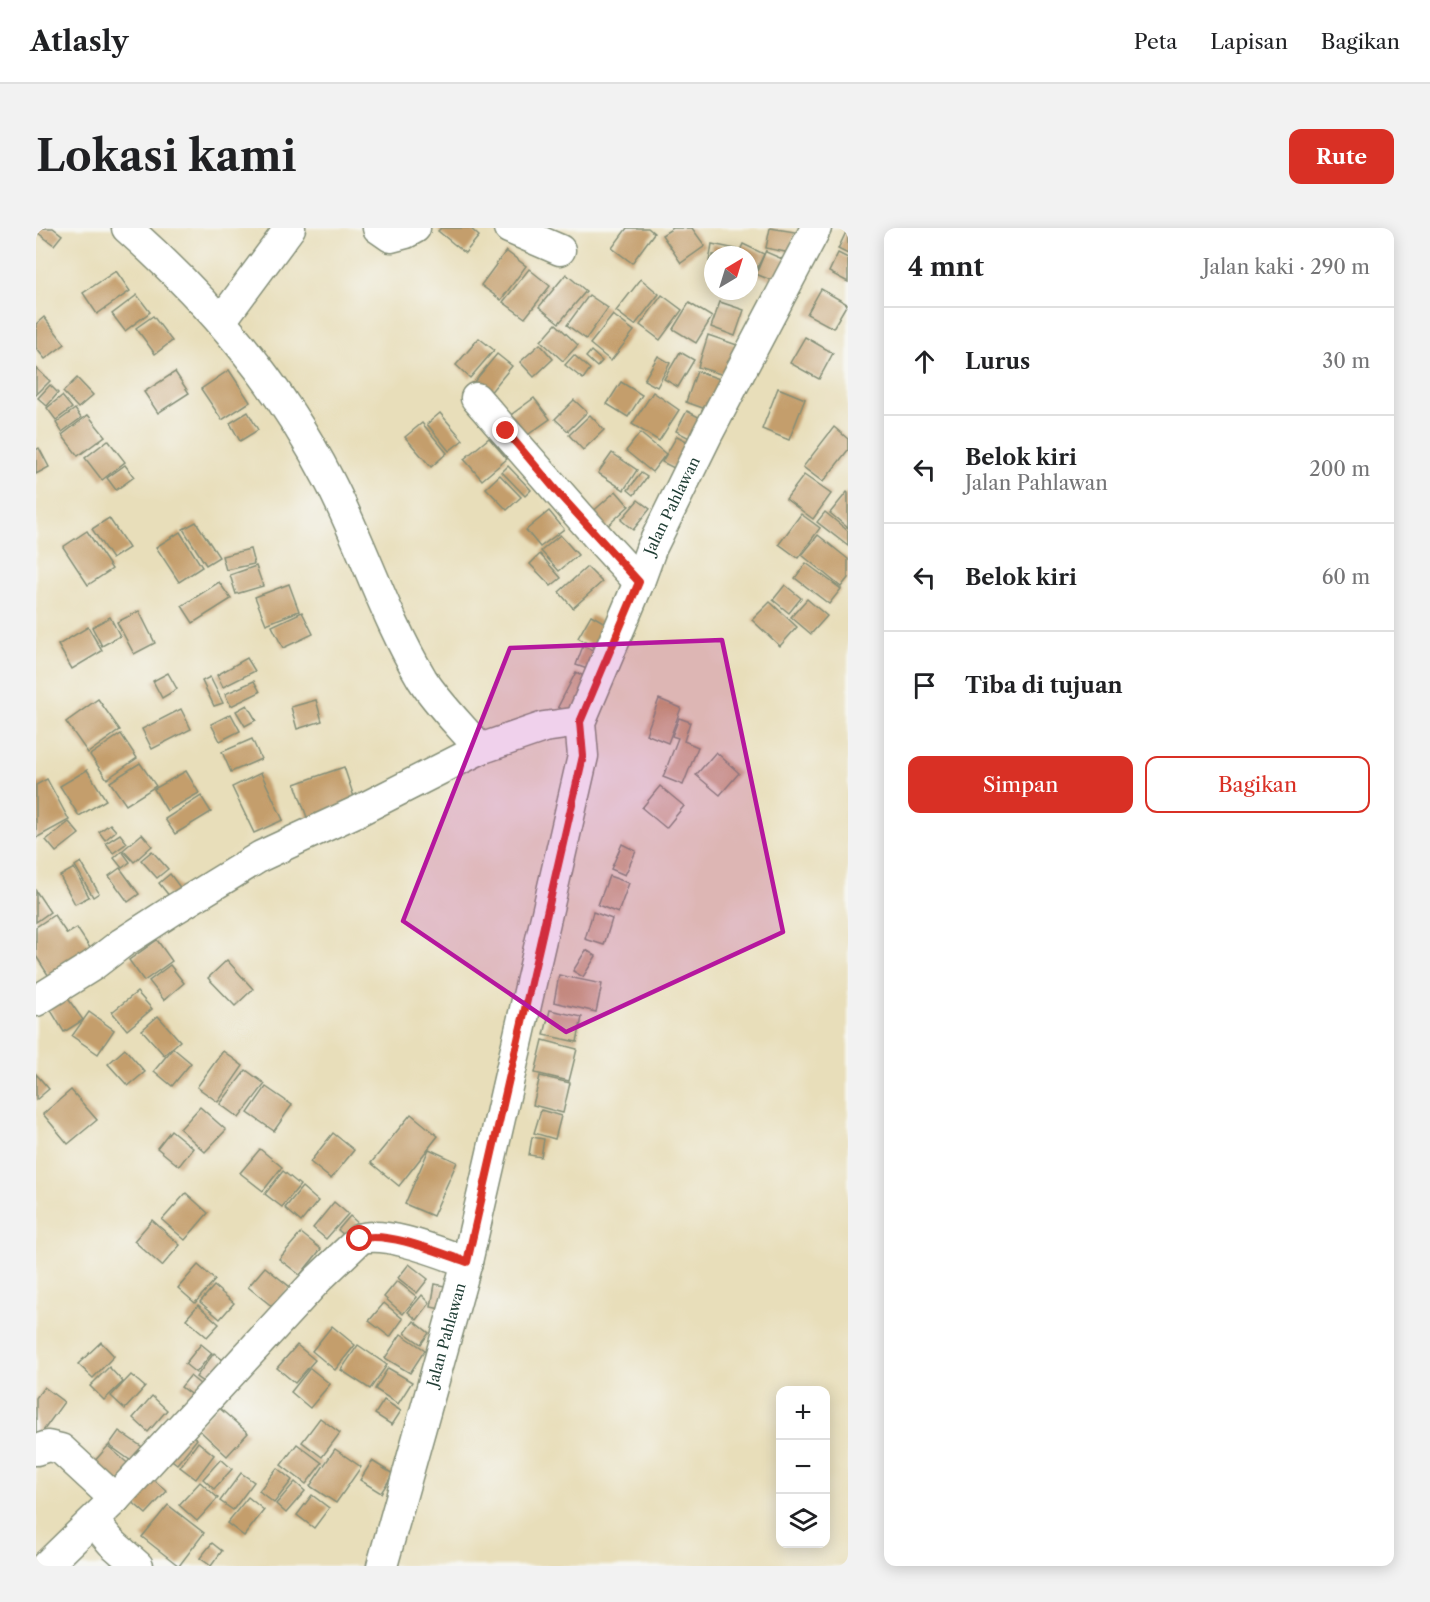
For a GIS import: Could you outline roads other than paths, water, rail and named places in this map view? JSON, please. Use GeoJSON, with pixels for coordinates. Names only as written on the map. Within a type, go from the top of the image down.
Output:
{"type":"FeatureCollection","features":[{"type":"Feature","properties":{"kind":"street"},"geometry":{"type":"LineString","coordinates":[[127,228],[181,278],[221,321],[251,356],[286,407],[330,481],[389,615],[423,681],[480,749]]}},
{"type":"Feature","properties":{"kind":"street"},"geometry":{"type":"LineString","coordinates":[[221,321],[290,228]]}},
{"type":"Feature","properties":{"kind":"street"},"geometry":{"type":"LineString","coordinates":[[378,228],[391,237],[415,228]]}},
{"type":"Feature","properties":{"kind":"street"},"geometry":{"type":"LineString","coordinates":[[509,228],[560,250]]}},
{"type":"Feature","properties":{"kind":"street","name":"Jalan Pahlawan"},"geometry":{"type":"LineString","coordinates":[[382,1566],[467,1262],[583,756],[580,722],[669,510],[816,228]]}},
{"type":"Feature","properties":{"kind":"street"},"geometry":{"type":"LineString","coordinates":[[476,398],[639,582]]}},
{"type":"Feature","properties":{"kind":"street"},"geometry":{"type":"LineString","coordinates":[[36,1001],[92,966],[165,915],[261,856],[358,811],[480,749],[544,727],[580,722]]}},
{"type":"Feature","properties":{"kind":"street"},"geometry":{"type":"LineString","coordinates":[[46,1566],[115,1499],[318,1279],[360,1239],[376,1236],[412,1244],[467,1262]]}},
{"type":"Feature","properties":{"kind":"street"},"geometry":{"type":"LineString","coordinates":[[36,1450],[48,1446],[62,1449],[115,1499]]}},
{"type":"Feature","properties":{"kind":"street"},"geometry":{"type":"LineString","coordinates":[[93,1521],[112,1543],[138,1566]]}}]}
